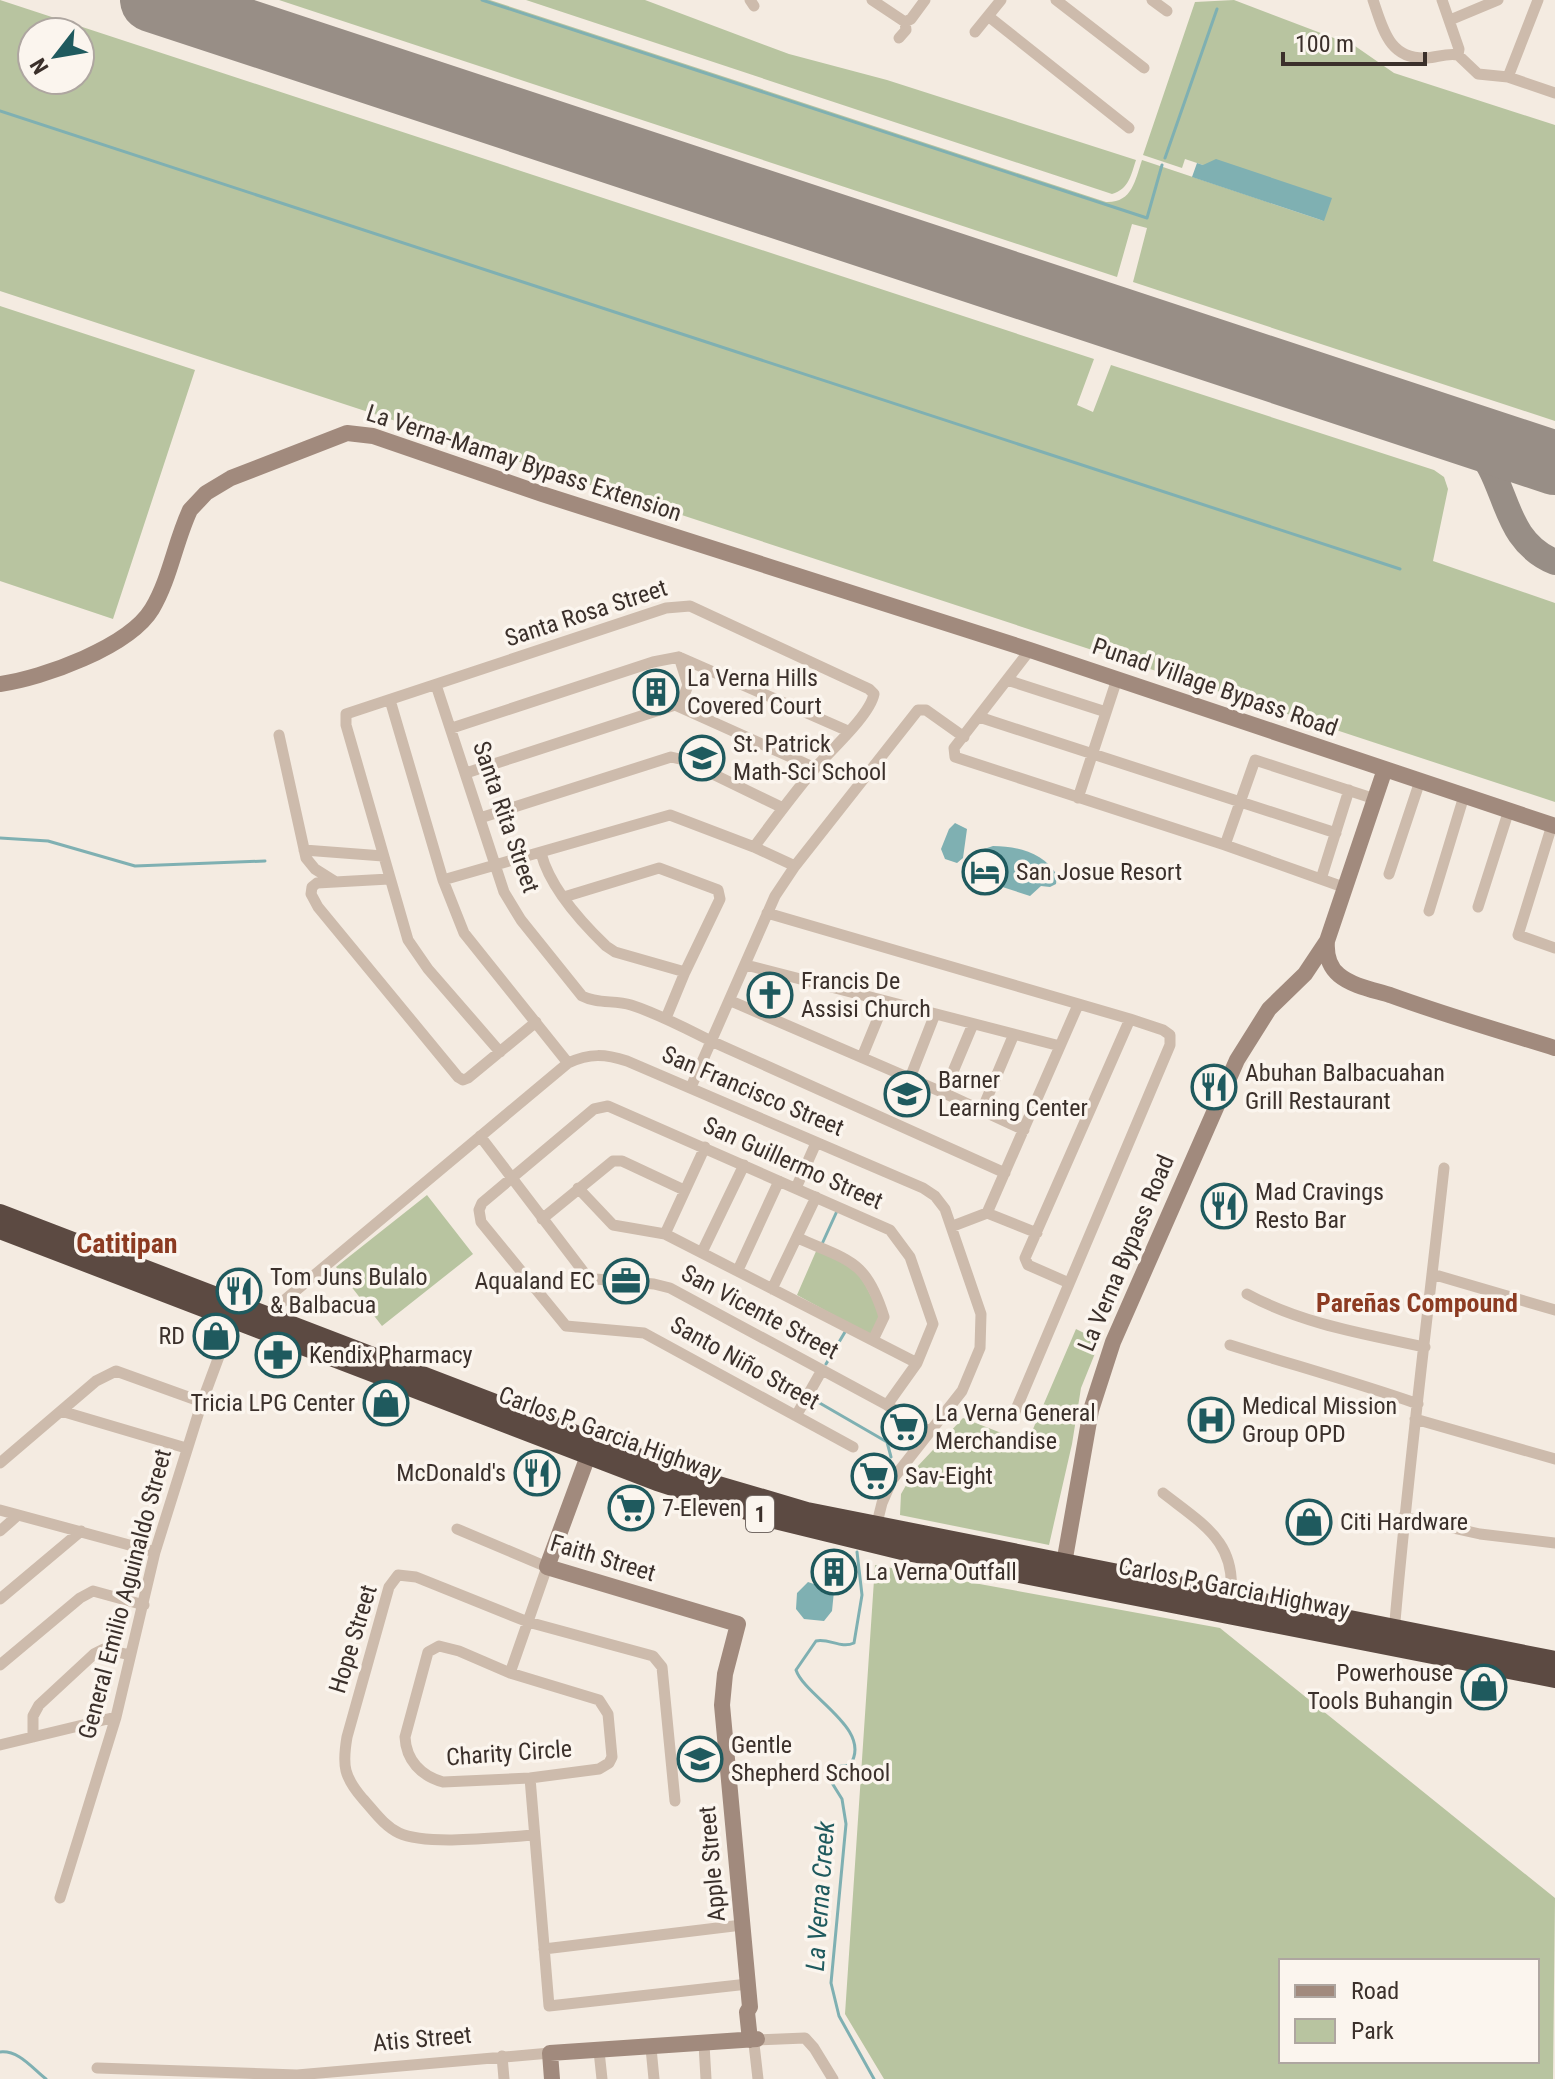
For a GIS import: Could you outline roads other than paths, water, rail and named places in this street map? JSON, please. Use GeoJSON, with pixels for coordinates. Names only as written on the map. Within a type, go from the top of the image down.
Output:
{"type":"FeatureCollection","features":[{"type":"Feature","properties":{"kind":"highway","name":"Carlos P. Garcia Highway"},"geometry":{"type":"LineString","coordinates":[[2,1226],[235,1311],[696,1487],[807,1512],[874,1535],[1464,1651],[1511,1661],[1555,1678]]}},
{"type":"Feature","properties":{"kind":"highway","name":"Carlos P. Garcia Highway"},"geometry":{"type":"LineString","coordinates":[[1511,1661],[1555,1661]]}},
{"type":"Feature","properties":{"kind":"main road","name":"La Verna-Mamay Bypass Extension"},"geometry":{"type":"LineString","coordinates":[[0,684],[22,681],[70,664],[116,641],[143,620],[157,599],[190,510],[215,485],[328,439],[355,432],[1030,650]]}},
{"type":"Feature","properties":{"kind":"main road","name":"Punad Village Bypass Road"},"geometry":{"type":"LineString","coordinates":[[1030,650],[1553,825]]}},
{"type":"Feature","properties":{"kind":"main road"},"geometry":{"type":"LineString","coordinates":[[1343,978],[1330,964],[1327,941],[1385,769]]}},
{"type":"Feature","properties":{"kind":"main road","name":"La Verna Bypass Road"},"geometry":{"type":"LineString","coordinates":[[1063,1572],[1091,1410],[1113,1342],[1237,1060],[1269,1009],[1305,974],[1327,941]]}},
{"type":"Feature","properties":{"kind":"main road"},"geometry":{"type":"LineString","coordinates":[[1305,974],[1320,973],[1343,978],[1441,1013],[1555,1048]]}},
{"type":"Feature","properties":{"kind":"main road"},"geometry":{"type":"LineString","coordinates":[[547,1567],[591,1448]]}},
{"type":"Feature","properties":{"kind":"main road","name":"Faith Street"},"geometry":{"type":"LineString","coordinates":[[547,1567],[738,1624]]}},
{"type":"Feature","properties":{"kind":"main road","name":"Apple Street"},"geometry":{"type":"LineString","coordinates":[[738,1624],[725,1674],[722,1705],[750,2007],[754,2012],[754,2041]]}},
{"type":"Feature","properties":{"kind":"main road","name":"Atis Street"},"geometry":{"type":"LineString","coordinates":[[550,2053],[754,2041]]}},
{"type":"Feature","properties":{"kind":"main road"},"geometry":{"type":"LineString","coordinates":[[550,2053],[552,2079]]}},
{"type":"Feature","properties":{"kind":"street"},"geometry":{"type":"LineString","coordinates":[[872,0],[905,22],[906,30],[899,38]]}},
{"type":"Feature","properties":{"kind":"street"},"geometry":{"type":"LineString","coordinates":[[905,22],[911,19],[925,0]]}},
{"type":"Feature","properties":{"kind":"street"},"geometry":{"type":"LineString","coordinates":[[975,32],[1001,0]]}},
{"type":"Feature","properties":{"kind":"street"},"geometry":{"type":"LineString","coordinates":[[1056,0],[1144,68]]}},
{"type":"Feature","properties":{"kind":"street"},"geometry":{"type":"LineString","coordinates":[[1152,0],[1167,11]]}},
{"type":"Feature","properties":{"kind":"street"},"geometry":{"type":"LineString","coordinates":[[1373,0],[1381,28],[1398,52],[1415,58],[1458,55],[1478,74],[1508,77],[1555,93]]}},
{"type":"Feature","properties":{"kind":"street"},"geometry":{"type":"LineString","coordinates":[[1442,0],[1459,49],[1458,55]]}},
{"type":"Feature","properties":{"kind":"street"},"geometry":{"type":"LineString","coordinates":[[1450,20],[1498,0]]}},
{"type":"Feature","properties":{"kind":"street"},"geometry":{"type":"LineString","coordinates":[[1508,77],[1538,0]]}},
{"type":"Feature","properties":{"kind":"street"},"geometry":{"type":"LineString","coordinates":[[988,16],[1129,128]]}},
{"type":"Feature","properties":{"kind":"street","name":"Santa Rosa Street"},"geometry":{"type":"LineString","coordinates":[[383,856],[346,725],[346,714],[666,608],[684,605],[869,689],[874,694],[873,699],[848,731]]}},
{"type":"Feature","properties":{"kind":"street"},"geometry":{"type":"LineString","coordinates":[[1030,650],[954,748],[958,759],[1225,845],[1346,888]]}},
{"type":"Feature","properties":{"kind":"street"},"geometry":{"type":"LineString","coordinates":[[679,657],[688,685],[680,706]]}},
{"type":"Feature","properties":{"kind":"street"},"geometry":{"type":"LineString","coordinates":[[452,728],[653,662],[679,657],[848,731],[754,847]]}},
{"type":"Feature","properties":{"kind":"street"},"geometry":{"type":"LineString","coordinates":[[1078,798],[1117,679]]}},
{"type":"Feature","properties":{"kind":"street"},"geometry":{"type":"LineString","coordinates":[[1007,680],[1106,712]]}},
{"type":"Feature","properties":{"kind":"street","name":"Santa Rita Street"},"geometry":{"type":"LineString","coordinates":[[436,685],[507,899],[576,991],[592,1001],[627,1004],[666,1018],[1005,1173]]}},
{"type":"Feature","properties":{"kind":"street"},"geometry":{"type":"LineString","coordinates":[[390,700],[443,880],[460,925],[468,941],[568,1063]]}},
{"type":"Feature","properties":{"kind":"street"},"geometry":{"type":"LineString","coordinates":[[466,773],[670,706],[680,706],[815,768]]}},
{"type":"Feature","properties":{"kind":"street"},"geometry":{"type":"LineString","coordinates":[[691,1087],[767,913],[795,866],[918,710],[926,710],[964,737]]}},
{"type":"Feature","properties":{"kind":"street"},"geometry":{"type":"LineString","coordinates":[[979,717],[1336,833]]}},
{"type":"Feature","properties":{"kind":"street"},"geometry":{"type":"LineString","coordinates":[[279,735],[304,850],[315,869],[334,881]]}},
{"type":"Feature","properties":{"kind":"street"},"geometry":{"type":"LineString","coordinates":[[480,818],[671,757],[684,760],[783,808]]}},
{"type":"Feature","properties":{"kind":"street"},"geometry":{"type":"LineString","coordinates":[[1225,845],[1255,760],[1375,799]]}},
{"type":"Feature","properties":{"kind":"street"},"geometry":{"type":"LineString","coordinates":[[1389,874],[1420,781]]}},
{"type":"Feature","properties":{"kind":"street"},"geometry":{"type":"LineString","coordinates":[[1321,879],[1349,790]]}},
{"type":"Feature","properties":{"kind":"street"},"geometry":{"type":"LineString","coordinates":[[1429,911],[1464,796]]}},
{"type":"Feature","properties":{"kind":"street"},"geometry":{"type":"LineString","coordinates":[[1478,907],[1509,810]]}},
{"type":"Feature","properties":{"kind":"street"},"geometry":{"type":"LineString","coordinates":[[443,880],[670,815],[795,866]]}},
{"type":"Feature","properties":{"kind":"street"},"geometry":{"type":"LineString","coordinates":[[1553,825],[1518,935],[1555,948]]}},
{"type":"Feature","properties":{"kind":"street"},"geometry":{"type":"LineString","coordinates":[[304,850],[383,856],[408,940],[428,969],[500,1052]]}},
{"type":"Feature","properties":{"kind":"street"},"geometry":{"type":"LineString","coordinates":[[541,853],[549,875],[600,940],[615,952],[685,972]]}},
{"type":"Feature","properties":{"kind":"street"},"geometry":{"type":"LineString","coordinates":[[564,897],[659,868],[716,889],[720,899],[666,1018]]}},
{"type":"Feature","properties":{"kind":"street"},"geometry":{"type":"LineString","coordinates":[[389,879],[317,883],[312,887],[311,894],[318,907],[463,1080],[536,1022]]}},
{"type":"Feature","properties":{"kind":"street"},"geometry":{"type":"LineString","coordinates":[[767,913],[1130,1019],[1170,1035],[1170,1045],[1014,1414]]}},
{"type":"Feature","properties":{"kind":"street"},"geometry":{"type":"LineString","coordinates":[[746,965],[1060,1046]]}},
{"type":"Feature","properties":{"kind":"street"},"geometry":{"type":"LineString","coordinates":[[731,1001],[1024,1130]]}},
{"type":"Feature","properties":{"kind":"street"},"geometry":{"type":"LineString","coordinates":[[862,1057],[885,1001]]}},
{"type":"Feature","properties":{"kind":"street"},"geometry":{"type":"LineString","coordinates":[[987,1213],[1078,1005]]}},
{"type":"Feature","properties":{"kind":"street"},"geometry":{"type":"LineString","coordinates":[[910,1078],[935,1014]]}},
{"type":"Feature","properties":{"kind":"street"},"geometry":{"type":"LineString","coordinates":[[1069,1283],[1025,1263],[1025,1258],[1130,1019]]}},
{"type":"Feature","properties":{"kind":"street"},"geometry":{"type":"LineString","coordinates":[[944,1093],[973,1024]]}},
{"type":"Feature","properties":{"kind":"street"},"geometry":{"type":"LineString","coordinates":[[982,1110],[1014,1034]]}},
{"type":"Feature","properties":{"kind":"street","name":"San Francisco Street"},"geometry":{"type":"LineString","coordinates":[[266,1323],[568,1063],[582,1057],[606,1055],[691,1087],[923,1188],[935,1196],[945,1209],[975,1290],[982,1328],[980,1348],[966,1382],[892,1480],[874,1535]]}},
{"type":"Feature","properties":{"kind":"street","name":"San Guillermo Street"},"geometry":{"type":"LineString","coordinates":[[511,1178],[594,1109],[615,1107],[890,1230],[903,1246],[933,1324],[917,1363],[887,1405]]}},
{"type":"Feature","properties":{"kind":"street","name":"San Vicente Street"},"geometry":{"type":"LineString","coordinates":[[480,1136],[586,1275],[595,1279],[670,1288],[887,1405],[930,1432]]}},
{"type":"Feature","properties":{"kind":"street"},"geometry":{"type":"LineString","coordinates":[[796,1188],[816,1143]]}},
{"type":"Feature","properties":{"kind":"street"},"geometry":{"type":"LineString","coordinates":[[665,1234],[705,1147]]}},
{"type":"Feature","properties":{"kind":"street"},"geometry":{"type":"LineString","coordinates":[[542,1219],[613,1161],[622,1161],[684,1190]]}},
{"type":"Feature","properties":{"kind":"street"},"geometry":{"type":"LineString","coordinates":[[702,1252],[744,1165]]}},
{"type":"Feature","properties":{"kind":"street"},"geometry":{"type":"LineString","coordinates":[[1394,1637],[1403,1517],[1444,1168]]}},
{"type":"Feature","properties":{"kind":"street","name":"Santo Niño Street"},"geometry":{"type":"LineString","coordinates":[[511,1178],[482,1203],[479,1210],[481,1222],[560,1322],[571,1327],[644,1333],[853,1447]]}},
{"type":"Feature","properties":{"kind":"street"},"geometry":{"type":"LineString","coordinates":[[738,1270],[779,1181]]}},
{"type":"Feature","properties":{"kind":"street"},"geometry":{"type":"LineString","coordinates":[[578,1188],[613,1225],[665,1234],[917,1363]]}},
{"type":"Feature","properties":{"kind":"street"},"geometry":{"type":"LineString","coordinates":[[772,1289],[816,1197]]}},
{"type":"Feature","properties":{"kind":"street"},"geometry":{"type":"LineString","coordinates":[[953,1226],[987,1213],[1037,1233]]}},
{"type":"Feature","properties":{"kind":"street"},"geometry":{"type":"LineString","coordinates":[[798,1238],[853,1263],[867,1276],[884,1317],[873,1340]]}},
{"type":"Feature","properties":{"kind":"street"},"geometry":{"type":"LineString","coordinates":[[1432,1274],[1555,1310]]}},
{"type":"Feature","properties":{"kind":"street"},"geometry":{"type":"LineString","coordinates":[[1247,1294],[1279,1310],[1346,1330],[1425,1347]]}},
{"type":"Feature","properties":{"kind":"street","name":"General Emilio Aguinaldo Street"},"geometry":{"type":"LineString","coordinates":[[60,1898],[116,1717],[155,1552],[186,1448],[235,1311]]}},
{"type":"Feature","properties":{"kind":"street"},"geometry":{"type":"LineString","coordinates":[[1230,1345],[1318,1374],[1346,1378],[1418,1404]]}},
{"type":"Feature","properties":{"kind":"street"},"geometry":{"type":"LineString","coordinates":[[796,1416],[822,1370]]}},
{"type":"Feature","properties":{"kind":"street"},"geometry":{"type":"LineString","coordinates":[[0,1463],[102,1375],[116,1371],[202,1402]]}},
{"type":"Feature","properties":{"kind":"street"},"geometry":{"type":"LineString","coordinates":[[61,1411],[186,1448]]}},
{"type":"Feature","properties":{"kind":"street"},"geometry":{"type":"LineString","coordinates":[[1415,1419],[1555,1459]]}},
{"type":"Feature","properties":{"kind":"street"},"geometry":{"type":"LineString","coordinates":[[1163,1493],[1222,1543],[1231,1568],[1230,1605]]}},
{"type":"Feature","properties":{"kind":"street"},"geometry":{"type":"LineString","coordinates":[[0,1510],[155,1552]]}},
{"type":"Feature","properties":{"kind":"street"},"geometry":{"type":"LineString","coordinates":[[0,1531],[18,1515]]}},
{"type":"Feature","properties":{"kind":"street"},"geometry":{"type":"LineString","coordinates":[[1403,1517],[1480,1534],[1555,1543]]}},
{"type":"Feature","properties":{"kind":"street","name":"Faith Street"},"geometry":{"type":"LineString","coordinates":[[457,1529],[547,1567]]}},
{"type":"Feature","properties":{"kind":"street"},"geometry":{"type":"LineString","coordinates":[[0,1599],[81,1531]]}},
{"type":"Feature","properties":{"kind":"street"},"geometry":{"type":"LineString","coordinates":[[510,1673],[547,1567]]}},
{"type":"Feature","properties":{"kind":"street","name":"Hope Street"},"geometry":{"type":"LineString","coordinates":[[534,1835],[446,1839],[409,1837],[383,1822],[357,1791],[344,1768],[347,1737],[389,1587],[398,1575],[416,1577],[528,1622],[653,1656],[658,1661],[664,1682],[675,1801]]}},
{"type":"Feature","properties":{"kind":"street"},"geometry":{"type":"LineString","coordinates":[[0,1665],[80,1598],[93,1591],[144,1605]]}},
{"type":"Feature","properties":{"kind":"street","name":"Charity Circle"},"geometry":{"type":"LineString","coordinates":[[446,1647],[510,1673],[599,1700],[608,1714],[612,1757],[609,1763],[599,1769],[530,1778],[443,1782],[421,1771],[405,1750],[405,1737],[427,1657],[432,1649],[446,1647]]}},
{"type":"Feature","properties":{"kind":"street"},"geometry":{"type":"LineString","coordinates":[[33,1737],[33,1716],[39,1705],[94,1654],[104,1649],[130,1655]]}},
{"type":"Feature","properties":{"kind":"street"},"geometry":{"type":"LineString","coordinates":[[0,1745],[116,1717]]}},
{"type":"Feature","properties":{"kind":"street"},"geometry":{"type":"LineString","coordinates":[[530,1778],[549,2006],[748,1984]]}},
{"type":"Feature","properties":{"kind":"street"},"geometry":{"type":"LineString","coordinates":[[544,1949],[742,1925]]}},
{"type":"Feature","properties":{"kind":"street"},"geometry":{"type":"LineString","coordinates":[[754,2041],[805,2038],[833,2079]]}},
{"type":"Feature","properties":{"kind":"street","name":"Apple Street"},"geometry":{"type":"LineString","coordinates":[[754,2041],[758,2079]]}},
{"type":"Feature","properties":{"kind":"street"},"geometry":{"type":"LineString","coordinates":[[704,2044],[706,2079]]}},
{"type":"Feature","properties":{"kind":"street"},"geometry":{"type":"LineString","coordinates":[[651,2048],[654,2079]]}},
{"type":"Feature","properties":{"kind":"street"},"geometry":{"type":"LineString","coordinates":[[599,2051],[602,2079]]}},
{"type":"Feature","properties":{"kind":"street","name":"Atis Street"},"geometry":{"type":"LineString","coordinates":[[102,2072],[171,2076],[297,2075],[550,2053]]}},
{"type":"Feature","properties":{"kind":"street"},"geometry":{"type":"LineString","coordinates":[[502,2056],[504,2079]]}},
{"type":"Feature","properties":{"kind":"water"},"geometry":{"type":"Polygon","coordinates":[[[1216,159],[1332,198],[1324,221],[1192,177],[1197,163],[1203,165],[1216,159]]]}},
{"type":"Feature","properties":{"kind":"water"},"geometry":{"type":"Polygon","coordinates":[[[955,823],[967,829],[963,858],[957,863],[945,859],[941,849],[949,829],[955,823]]]}},
{"type":"Feature","properties":{"kind":"water"},"geometry":{"type":"Polygon","coordinates":[[[993,846],[1021,849],[1038,856],[1052,867],[1057,875],[1056,884],[1041,886],[1030,896],[990,883],[987,870],[977,864],[975,857],[978,851],[993,846]]]}},
{"type":"Feature","properties":{"kind":"water"},"geometry":{"type":"Polygon","coordinates":[[[808,1582],[834,1591],[832,1611],[824,1621],[804,1619],[796,1609],[797,1593],[808,1582]]]}},
{"type":"Feature","properties":{"kind":"waterway"},"geometry":{"type":"LineString","coordinates":[[482,0],[1147,218],[1162,165]]}},
{"type":"Feature","properties":{"kind":"waterway"},"geometry":{"type":"LineString","coordinates":[[1165,158],[1217,9]]}},
{"type":"Feature","properties":{"kind":"waterway"},"geometry":{"type":"LineString","coordinates":[[0,111],[1400,569]]}},
{"type":"Feature","properties":{"kind":"waterway"},"geometry":{"type":"LineString","coordinates":[[0,838],[48,841],[135,866],[265,861]]}},
{"type":"Feature","properties":{"kind":"waterway","name":"La Verna Creek"},"geometry":{"type":"LineString","coordinates":[[822,1244],[837,1211]]}},
{"type":"Feature","properties":{"kind":"waterway","name":"La Verna Creek"},"geometry":{"type":"LineString","coordinates":[[826,1364],[845,1332]]}},
{"type":"Feature","properties":{"kind":"waterway","name":"La Verna Creek"},"geometry":{"type":"LineString","coordinates":[[811,1398],[887,1442],[891,1457]]}},
{"type":"Feature","properties":{"kind":"waterway","name":"La Verna Creek"},"geometry":{"type":"LineString","coordinates":[[857,1552],[862,1595],[854,1643],[844,1645],[816,1641],[796,1670],[846,1726],[853,1739],[855,1752],[850,1765],[836,1767],[827,1775],[842,1799],[846,1824],[831,1983],[839,2016],[874,2079]]}},
{"type":"Feature","properties":{"kind":"waterway"},"geometry":{"type":"LineString","coordinates":[[0,2052],[19,2057],[46,2079]]}},
{"type":"Feature","properties":{"kind":"place","name":"La Verna Hills Covered Court"},"geometry":{"type":"Point","coordinates":[656,692]}},
{"type":"Feature","properties":{"kind":"place","name":"St. Patrick Math-Sci School"},"geometry":{"type":"Point","coordinates":[702,758]}},
{"type":"Feature","properties":{"kind":"place","name":"San Josue Resort"},"geometry":{"type":"Point","coordinates":[985,872]}},
{"type":"Feature","properties":{"kind":"place","name":"Francis De Assisi Church"},"geometry":{"type":"Point","coordinates":[770,995]}},
{"type":"Feature","properties":{"kind":"place","name":"Abuhan Balbacuahan Grill Restaurant"},"geometry":{"type":"Point","coordinates":[1214,1087]}},
{"type":"Feature","properties":{"kind":"place","name":"Barner Learning Center"},"geometry":{"type":"Point","coordinates":[907,1094]}},
{"type":"Feature","properties":{"kind":"place","name":"Mad Cravings Resto Bar"},"geometry":{"type":"Point","coordinates":[1224,1206]}},
{"type":"Feature","properties":{"kind":"place","name":"Aqualand EC"},"geometry":{"type":"Point","coordinates":[626,1281]}},
{"type":"Feature","properties":{"kind":"place","name":"Tom Juns Bulalo & Balbacua"},"geometry":{"type":"Point","coordinates":[239,1291]}},
{"type":"Feature","properties":{"kind":"place","name":"RD"},"geometry":{"type":"Point","coordinates":[216,1336]}},
{"type":"Feature","properties":{"kind":"place","name":"Kendix Pharmacy"},"geometry":{"type":"Point","coordinates":[278,1355]}},
{"type":"Feature","properties":{"kind":"place","name":"Tricia LPG Center"},"geometry":{"type":"Point","coordinates":[386,1403]}},
{"type":"Feature","properties":{"kind":"place","name":"Medical Mission Group OPD"},"geometry":{"type":"Point","coordinates":[1211,1420]}},
{"type":"Feature","properties":{"kind":"place","name":"La Verna General Merchandise"},"geometry":{"type":"Point","coordinates":[904,1427]}},
{"type":"Feature","properties":{"kind":"place","name":"McDonald's"},"geometry":{"type":"Point","coordinates":[537,1473]}},
{"type":"Feature","properties":{"kind":"place","name":"Sav-Eight"},"geometry":{"type":"Point","coordinates":[874,1476]}},
{"type":"Feature","properties":{"kind":"place","name":"7-Eleven"},"geometry":{"type":"Point","coordinates":[631,1508]}},
{"type":"Feature","properties":{"kind":"place","name":"Citi Hardware"},"geometry":{"type":"Point","coordinates":[1309,1522]}},
{"type":"Feature","properties":{"kind":"place","name":"La Verna Outfall"},"geometry":{"type":"Point","coordinates":[834,1572]}},
{"type":"Feature","properties":{"kind":"place","name":"Powerhouse Tools Buhangin"},"geometry":{"type":"Point","coordinates":[1484,1687]}},
{"type":"Feature","properties":{"kind":"place","name":"Gentle Shepherd School"},"geometry":{"type":"Point","coordinates":[700,1759]}},
{"type":"Feature","properties":{"kind":"district","name":"Catitipan"},"geometry":{"type":"Point","coordinates":[127,1243]}},
{"type":"Feature","properties":{"kind":"district","name":"Pareñas Compound"},"geometry":{"type":"Point","coordinates":[1417,1303]}}]}
